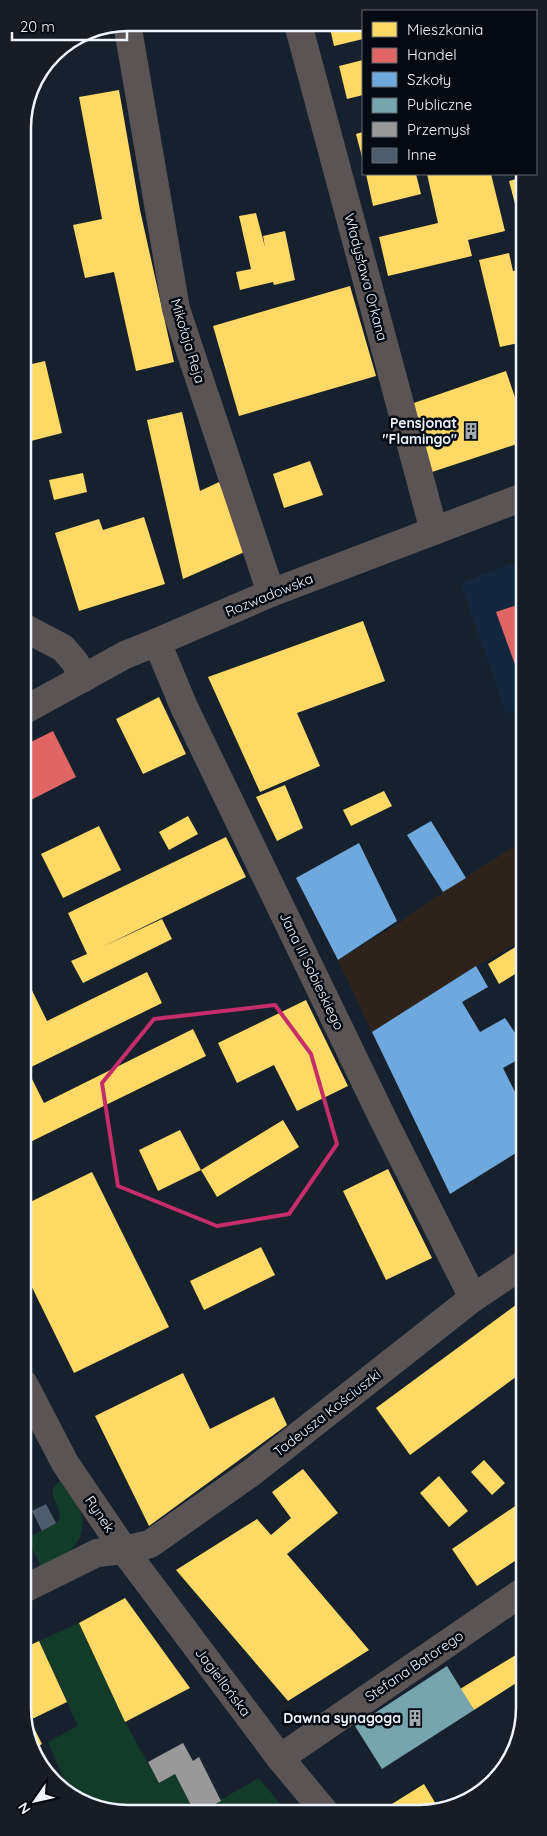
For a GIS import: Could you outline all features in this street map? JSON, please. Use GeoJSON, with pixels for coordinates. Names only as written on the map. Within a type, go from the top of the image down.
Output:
{"type":"FeatureCollection","features":[{"type":"Feature","properties":{"kind":"street","name":"Mikołaja Reja"},"geometry":{"type":"LineString","coordinates":[[128,31],[176,309],[271,593]]}},
{"type":"Feature","properties":{"kind":"street","name":"Władysława Orkana"},"geometry":{"type":"LineString","coordinates":[[300,31],[434,531]]}},
{"type":"Feature","properties":{"kind":"street","name":"Rozwadowska"},"geometry":{"type":"LineString","coordinates":[[31,707],[125,656],[271,593],[516,500]]}},
{"type":"Feature","properties":{"kind":"street"},"geometry":{"type":"LineString","coordinates":[[31,631],[63,648],[75,662],[84,678]]}},
{"type":"Feature","properties":{"kind":"street","name":"Jana III Sobieskiego"},"geometry":{"type":"LineString","coordinates":[[157,642],[189,716],[379,1112],[473,1298]]}},
{"type":"Feature","properties":{"kind":"street","name":"Tadeusza Kościuszki"},"geometry":{"type":"LineString","coordinates":[[124,1550],[150,1544],[251,1473],[473,1298],[516,1269]]}},
{"type":"Feature","properties":{"kind":"street","name":"Rynek"},"geometry":{"type":"LineString","coordinates":[[31,1397],[65,1463],[124,1550],[97,1553],[31,1586]]}},
{"type":"Feature","properties":{"kind":"street","name":"Jagiellońska"},"geometry":{"type":"LineString","coordinates":[[124,1550],[280,1758],[318,1805]]}},
{"type":"Feature","properties":{"kind":"street","name":"Stefana Batorego"},"geometry":{"type":"LineString","coordinates":[[280,1758],[516,1596]]}},
{"type":"Feature","properties":{"kind":"highlighted area"},"geometry":{"type":"Polygon","coordinates":[[[275,1005],[311,1054],[337,1144],[289,1214],[217,1226],[118,1186],[102,1083],[154,1019],[275,1005]]]}},
{"type":"Feature","properties":{"kind":"shaded area"},"geometry":{"type":"Polygon","coordinates":[[[516,562],[516,710],[506,714],[461,583],[516,562]]]}},
{"type":"Feature","properties":{"kind":"shaded area"},"geometry":{"type":"Polygon","coordinates":[[[516,845],[516,944],[476,966],[372,1032],[338,960],[399,923],[443,892],[516,845]]]}},
{"type":"Feature","properties":{"kind":"green space"},"geometry":{"type":"Polygon","coordinates":[[[62,1479],[75,1500],[81,1513],[83,1524],[78,1541],[73,1548],[42,1568],[31,1546],[31,1536],[59,1521],[60,1515],[53,1495],[56,1485],[62,1479]]]}},
{"type":"Feature","properties":{"kind":"green space"},"geometry":{"type":"Polygon","coordinates":[[[79,1623],[125,1722],[159,1783],[175,1774],[191,1805],[128,1805],[109,1803],[85,1795],[64,1780],[48,1742],[78,1726],[39,1641],[79,1623]]]}},
{"type":"Feature","properties":{"kind":"green space"},"geometry":{"type":"Polygon","coordinates":[[[259,1778],[281,1805],[212,1805],[259,1778]]]}},
{"type":"Feature","properties":{"kind":"building: Mieszkania"},"geometry":{"type":"Polygon","coordinates":[[[331,31],[362,31],[362,39],[334,46],[331,31]]]}},
{"type":"Feature","properties":{"kind":"building: Mieszkania"},"geometry":{"type":"Polygon","coordinates":[[[362,60],[362,95],[347,99],[339,66],[362,60]]]}},
{"type":"Feature","properties":{"kind":"building: Mieszkania"},"geometry":{"type":"Polygon","coordinates":[[[119,90],[140,210],[174,362],[136,371],[114,272],[85,278],[73,225],[102,219],[79,97],[119,90]]]}},
{"type":"Feature","properties":{"kind":"building: Mieszkania"},"geometry":{"type":"Polygon","coordinates":[[[362,132],[362,157],[356,134],[362,132]]]}},
{"type":"Feature","properties":{"kind":"building: Mieszkania"},"geometry":{"type":"Polygon","coordinates":[[[366,175],[416,175],[421,194],[373,206],[366,175]]]}},
{"type":"Feature","properties":{"kind":"building: Mieszkania"},"geometry":{"type":"Polygon","coordinates":[[[427,175],[491,175],[505,231],[468,240],[472,256],[388,276],[379,237],[438,223],[427,175]]]}},
{"type":"Feature","properties":{"kind":"building: Mieszkania"},"geometry":{"type":"Polygon","coordinates":[[[516,179],[516,208],[509,181],[516,179]]]}},
{"type":"Feature","properties":{"kind":"building: Mieszkania"},"geometry":{"type":"Polygon","coordinates":[[[256,213],[265,247],[263,236],[285,231],[295,280],[274,285],[273,282],[240,290],[236,272],[251,269],[239,216],[256,213]]]}},
{"type":"Feature","properties":{"kind":"building: Mieszkania"},"geometry":{"type":"Polygon","coordinates":[[[509,253],[513,271],[516,270],[516,344],[500,347],[479,260],[509,253]]]}},
{"type":"Feature","properties":{"kind":"building: Mieszkania"},"geometry":{"type":"Polygon","coordinates":[[[350,286],[376,376],[239,416],[213,326],[350,286]]]}},
{"type":"Feature","properties":{"kind":"building: Mieszkania"},"geometry":{"type":"Polygon","coordinates":[[[45,361],[62,433],[31,441],[31,364],[45,361]]]}},
{"type":"Feature","properties":{"kind":"building: Mieszkania","name":"Pensjonat \"Flamingo\""},"geometry":{"type":"Polygon","coordinates":[[[506,371],[516,400],[516,444],[432,472],[411,404],[506,371]]]}},
{"type":"Feature","properties":{"kind":"building: Mieszkania"},"geometry":{"type":"Polygon","coordinates":[[[182,412],[200,491],[219,482],[249,550],[183,579],[147,420],[182,412]]]}},
{"type":"Feature","properties":{"kind":"building: Mieszkania"},"geometry":{"type":"Polygon","coordinates":[[[310,461],[323,495],[284,508],[273,474],[310,461]]]}},
{"type":"Feature","properties":{"kind":"building: Mieszkania"},"geometry":{"type":"Polygon","coordinates":[[[83,473],[87,492],[54,500],[49,480],[83,473]]]}},
{"type":"Feature","properties":{"kind":"building: Mieszkania"},"geometry":{"type":"Polygon","coordinates":[[[144,517],[165,584],[79,611],[55,533],[99,519],[103,530],[144,517]]]}},
{"type":"Feature","properties":{"kind":"building: Mieszkania"},"geometry":{"type":"Polygon","coordinates":[[[363,621],[385,681],[297,713],[320,766],[260,792],[208,677],[363,621]]]}},
{"type":"Feature","properties":{"kind":"building: Mieszkania"},"geometry":{"type":"Polygon","coordinates":[[[159,697],[186,754],[143,774],[116,719],[159,697]]]}},
{"type":"Feature","properties":{"kind":"building: Mieszkania"},"geometry":{"type":"Polygon","coordinates":[[[285,785],[303,828],[277,841],[256,797],[285,785]]]}},
{"type":"Feature","properties":{"kind":"building: Mieszkania"},"geometry":{"type":"Polygon","coordinates":[[[384,791],[392,806],[351,826],[343,810],[384,791]]]}},
{"type":"Feature","properties":{"kind":"building: Mieszkania"},"geometry":{"type":"Polygon","coordinates":[[[188,816],[198,834],[169,850],[159,832],[188,816]]]}},
{"type":"Feature","properties":{"kind":"building: Mieszkania"},"geometry":{"type":"Polygon","coordinates":[[[99,826],[121,870],[63,898],[41,854],[99,826]]]}},
{"type":"Feature","properties":{"kind":"building: Mieszkania"},"geometry":{"type":"Polygon","coordinates":[[[226,837],[246,877],[102,947],[162,919],[172,939],[83,983],[71,961],[87,954],[68,913],[226,837]]]}},
{"type":"Feature","properties":{"kind":"building: Mieszkania"},"geometry":{"type":"Polygon","coordinates":[[[516,947],[516,973],[499,984],[488,964],[516,947]]]}},
{"type":"Feature","properties":{"kind":"building: Mieszkania"},"geometry":{"type":"Polygon","coordinates":[[[147,972],[162,1003],[31,1067],[31,988],[47,1021],[147,972]]]}},
{"type":"Feature","properties":{"kind":"building: Mieszkania"},"geometry":{"type":"Polygon","coordinates":[[[306,1000],[348,1086],[297,1111],[274,1065],[237,1083],[218,1043],[306,1000]]]}},
{"type":"Feature","properties":{"kind":"building: Mieszkania"},"geometry":{"type":"Polygon","coordinates":[[[193,1029],[206,1056],[31,1142],[31,1077],[44,1103],[193,1029]]]}},
{"type":"Feature","properties":{"kind":"building: Mieszkania"},"geometry":{"type":"Polygon","coordinates":[[[283,1120],[299,1147],[217,1197],[201,1170],[283,1120]]]}},
{"type":"Feature","properties":{"kind":"building: Mieszkania"},"geometry":{"type":"Polygon","coordinates":[[[180,1130],[201,1170],[158,1191],[139,1150],[180,1130]]]}},
{"type":"Feature","properties":{"kind":"building: Mieszkania"},"geometry":{"type":"Polygon","coordinates":[[[388,1169],[432,1258],[386,1280],[343,1191],[388,1169]]]}},
{"type":"Feature","properties":{"kind":"building: Mieszkania"},"geometry":{"type":"Polygon","coordinates":[[[92,1172],[169,1327],[74,1373],[31,1285],[31,1202],[92,1172]]]}},
{"type":"Feature","properties":{"kind":"building: Mieszkania"},"geometry":{"type":"Polygon","coordinates":[[[261,1247],[275,1275],[204,1310],[190,1281],[261,1247]]]}},
{"type":"Feature","properties":{"kind":"building: Mieszkania"},"geometry":{"type":"Polygon","coordinates":[[[516,1305],[516,1377],[410,1455],[376,1408],[516,1305]]]}},
{"type":"Feature","properties":{"kind":"building: Mieszkania"},"geometry":{"type":"Polygon","coordinates":[[[183,1373],[210,1429],[274,1397],[287,1425],[149,1526],[95,1416],[183,1373]]]}},
{"type":"Feature","properties":{"kind":"building: Mieszkania"},"geometry":{"type":"Polygon","coordinates":[[[484,1460],[505,1483],[492,1495],[471,1472],[484,1460]]]}},
{"type":"Feature","properties":{"kind":"building: Mieszkania"},"geometry":{"type":"Polygon","coordinates":[[[303,1469],[338,1513],[287,1554],[369,1650],[288,1701],[176,1570],[257,1519],[271,1535],[291,1518],[272,1492],[303,1469]]]}},
{"type":"Feature","properties":{"kind":"building: Mieszkania"},"geometry":{"type":"Polygon","coordinates":[[[439,1476],[468,1511],[449,1527],[420,1493],[439,1476]]]}},
{"type":"Feature","properties":{"kind":"building: Mieszkania"},"geometry":{"type":"Polygon","coordinates":[[[516,1505],[516,1560],[477,1586],[452,1549],[516,1505]]]}},
{"type":"Feature","properties":{"kind":"building: Mieszkania"},"geometry":{"type":"Polygon","coordinates":[[[125,1598],[190,1688],[125,1722],[79,1623],[125,1598]]]}},
{"type":"Feature","properties":{"kind":"building: Mieszkania"},"geometry":{"type":"Polygon","coordinates":[[[39,1641],[67,1702],[32,1719],[31,1714],[31,1645],[39,1641]]]}},
{"type":"Feature","properties":{"kind":"building: Mieszkania"},"geometry":{"type":"Polygon","coordinates":[[[516,1655],[516,1683],[474,1710],[460,1689],[516,1655]]]}},
{"type":"Feature","properties":{"kind":"building: Mieszkania"},"geometry":{"type":"Polygon","coordinates":[[[33,1726],[42,1744],[39,1746],[33,1726]]]}},
{"type":"Feature","properties":{"kind":"building: Mieszkania"},"geometry":{"type":"Polygon","coordinates":[[[424,1784],[435,1803],[419,1805],[390,1805],[424,1784]]]}},
{"type":"Feature","properties":{"kind":"building: Handel"},"geometry":{"type":"Polygon","coordinates":[[[516,605],[516,667],[496,612],[516,605]]]}},
{"type":"Feature","properties":{"kind":"building: Handel"},"geometry":{"type":"Polygon","coordinates":[[[53,731],[76,777],[31,800],[31,742],[53,731]]]}},
{"type":"Feature","properties":{"kind":"building: Szkoły"},"geometry":{"type":"Polygon","coordinates":[[[431,821],[466,878],[443,892],[407,835],[431,821]]]}},
{"type":"Feature","properties":{"kind":"building: Szkoły"},"geometry":{"type":"Polygon","coordinates":[[[359,843],[397,921],[338,960],[296,878],[359,843]]]}},
{"type":"Feature","properties":{"kind":"building: Szkoły"},"geometry":{"type":"Polygon","coordinates":[[[476,966],[488,987],[462,1002],[480,1032],[505,1018],[516,1034],[516,1061],[503,1068],[516,1094],[516,1153],[450,1194],[372,1032],[476,966]]]}},
{"type":"Feature","properties":{"kind":"building: Publiczne","name":"Dawna synagoga"},"geometry":{"type":"Polygon","coordinates":[[[447,1666],[474,1710],[382,1769],[355,1726],[447,1666]]]}},
{"type":"Feature","properties":{"kind":"building: Przemysł"},"geometry":{"type":"Polygon","coordinates":[[[183,1743],[193,1761],[199,1757],[221,1801],[213,1805],[191,1805],[175,1774],[159,1783],[148,1762],[183,1743]]]}},
{"type":"Feature","properties":{"kind":"building: Inne"},"geometry":{"type":"Polygon","coordinates":[[[46,1504],[56,1523],[42,1531],[32,1511],[46,1504]]]}},
{"type":"Feature","properties":{"kind":"place","name":"Pensjonat \"Flamingo\""},"geometry":{"type":"Point","coordinates":[471,431]}},
{"type":"Feature","properties":{"kind":"place","name":"Dawna synagoga"},"geometry":{"type":"Point","coordinates":[415,1718]}}]}
